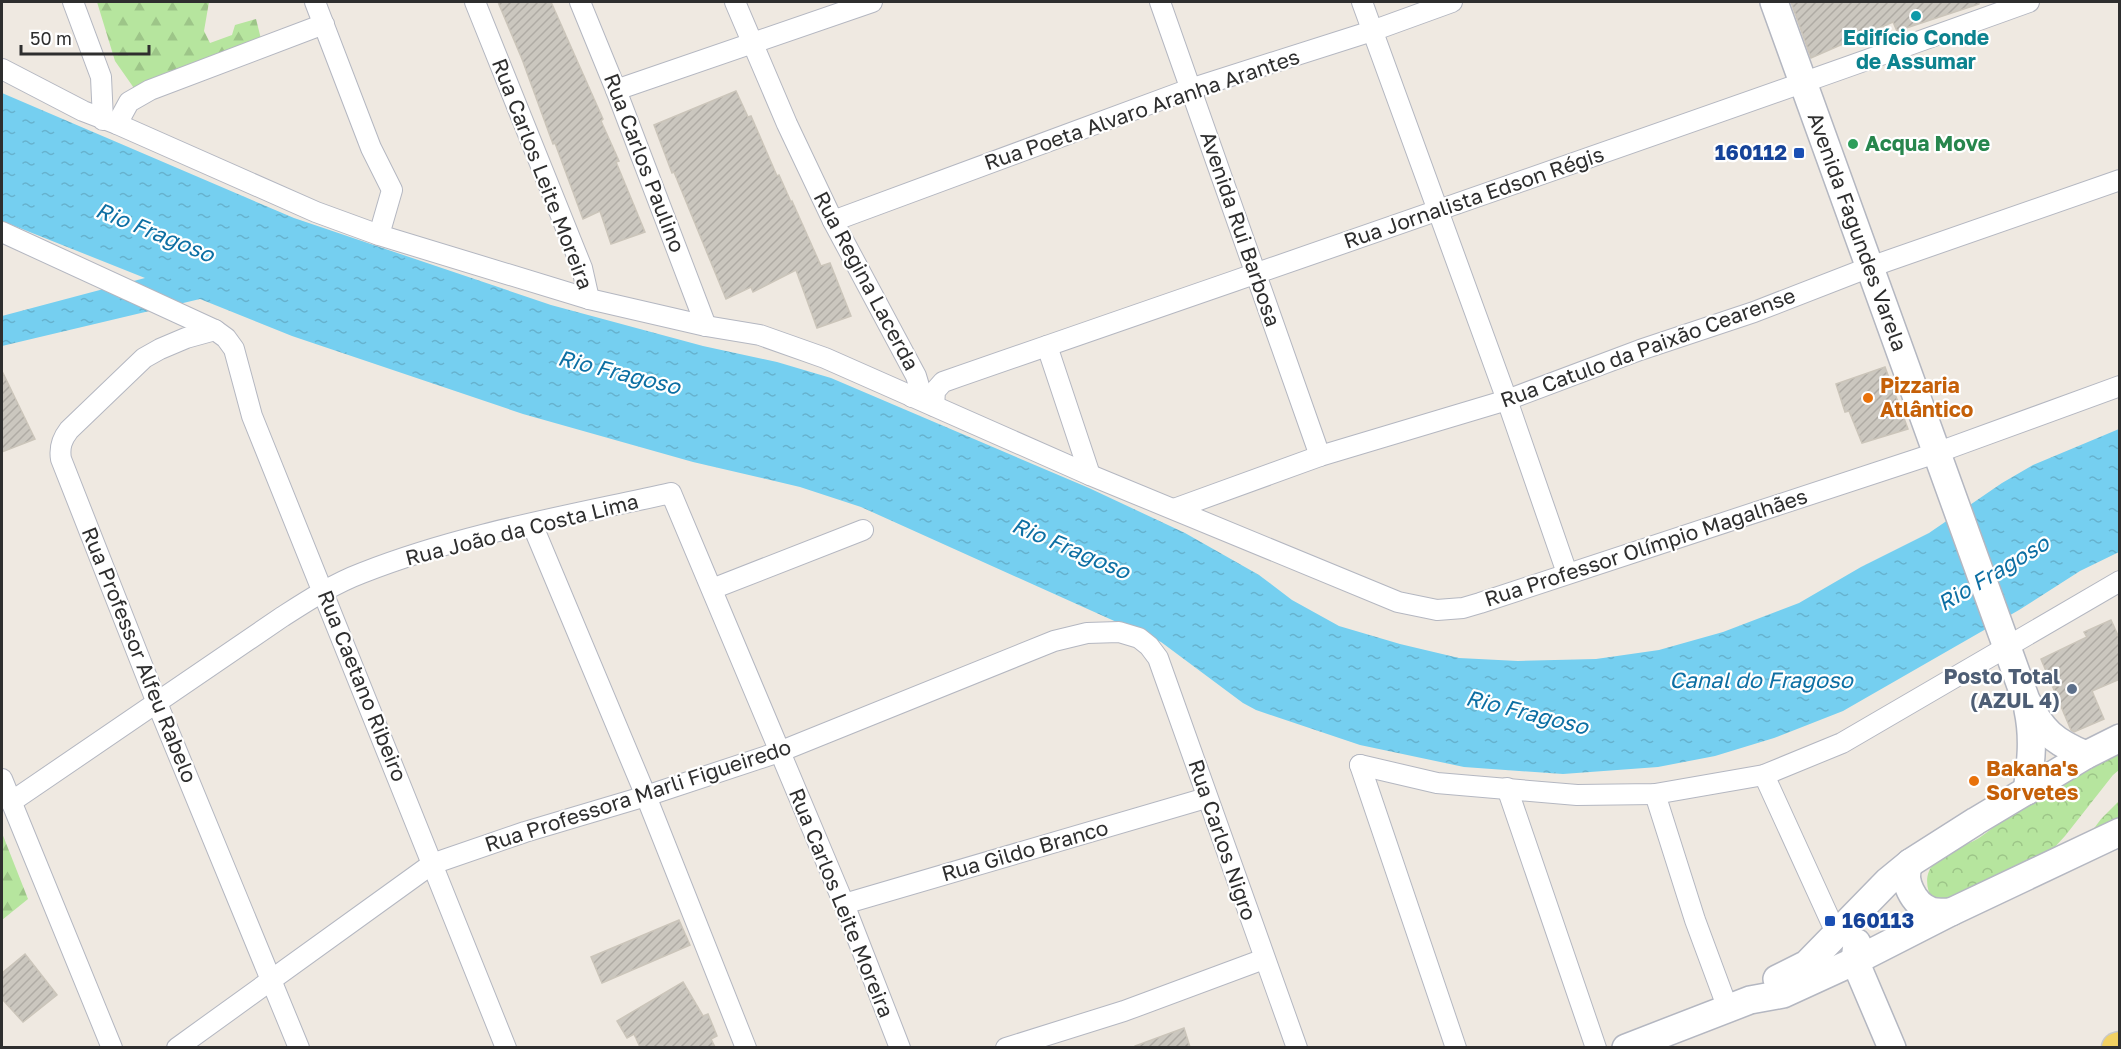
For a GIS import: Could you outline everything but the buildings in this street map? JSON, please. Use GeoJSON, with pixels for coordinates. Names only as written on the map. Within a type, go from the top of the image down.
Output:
{"type":"FeatureCollection","features":[{"type":"Feature","properties":{"kind":"main road","name":"Avenida Fagundes Varela"},"geometry":{"type":"LineString","coordinates":[[1774,2],[2026,700],[2037,722],[2047,732],[2063,745],[2086,756]]}},
{"type":"Feature","properties":{"kind":"main road","name":"Avenida Fagundes Varela"},"geometry":{"type":"LineString","coordinates":[[2026,700],[2032,727],[2033,746],[2026,791]]}},
{"type":"Feature","properties":{"kind":"main road"},"geometry":{"type":"LineString","coordinates":[[1739,1004],[1770,982],[1807,964],[1888,881],[1910,863],[2026,791],[2120,738]]}},
{"type":"Feature","properties":{"kind":"main road"},"geometry":{"type":"LineString","coordinates":[[1626,1047],[1739,1004],[1783,994],[2120,832]]}},
{"type":"Feature","properties":{"kind":"main road"},"geometry":{"type":"LineString","coordinates":[[1910,863],[1906,868],[1906,879],[1916,899],[1933,911],[1951,912]]}},
{"type":"Feature","properties":{"kind":"main road"},"geometry":{"type":"LineString","coordinates":[[1866,905],[1855,961],[1892,1047]]}},
{"type":"Feature","properties":{"kind":"street"},"geometry":{"type":"LineString","coordinates":[[72,2],[101,77],[110,122]]}},
{"type":"Feature","properties":{"kind":"street"},"geometry":{"type":"LineString","coordinates":[[315,2],[371,148],[392,190],[379,235]]}},
{"type":"Feature","properties":{"kind":"street","name":"Rua Carlos Leite Moreira"},"geometry":{"type":"LineString","coordinates":[[475,2],[582,268],[590,299],[706,326],[760,335],[825,358],[912,397]]}},
{"type":"Feature","properties":{"kind":"street","name":"Rua Carlos Paulino"},"geometry":{"type":"LineString","coordinates":[[580,2],[706,326]]}},
{"type":"Feature","properties":{"kind":"street","name":"Rua Regina Lacerda"},"geometry":{"type":"LineString","coordinates":[[735,2],[787,124],[833,221],[916,376],[919,386],[912,397],[1174,509]]}},
{"type":"Feature","properties":{"kind":"street"},"geometry":{"type":"LineString","coordinates":[[616,90],[872,2]]}},
{"type":"Feature","properties":{"kind":"street","name":"Avenida Rui Barbosa"},"geometry":{"type":"LineString","coordinates":[[1160,2],[1320,456]]}},
{"type":"Feature","properties":{"kind":"street"},"geometry":{"type":"LineString","coordinates":[[1362,2],[1507,400],[1567,573]]}},
{"type":"Feature","properties":{"kind":"street","name":"Rua Poeta Alvaro Aranha Arantes"},"geometry":{"type":"LineString","coordinates":[[833,221],[1191,89],[1372,31],[1452,2]]}},
{"type":"Feature","properties":{"kind":"street","name":"Rua Jornalista Edson Régis"},"geometry":{"type":"LineString","coordinates":[[934,406],[935,391],[943,382],[1642,141],[2029,2]]}},
{"type":"Feature","properties":{"kind":"street"},"geometry":{"type":"LineString","coordinates":[[110,122],[129,102],[150,90],[324,24]]}},
{"type":"Feature","properties":{"kind":"street"},"geometry":{"type":"LineString","coordinates":[[2,69],[110,122],[306,208],[379,235],[590,299]]}},
{"type":"Feature","properties":{"kind":"street","name":"Rua Catulo da Paixão Cearense"},"geometry":{"type":"LineString","coordinates":[[1174,509],[1320,456],[1507,400],[1640,350],[1754,312],[1870,267],[2120,180]]}},
{"type":"Feature","properties":{"kind":"street"},"geometry":{"type":"LineString","coordinates":[[2,232],[215,330]]}},
{"type":"Feature","properties":{"kind":"street","name":"Rua Caetano Ribeiro"},"geometry":{"type":"LineString","coordinates":[[215,330],[226,338],[234,349],[252,416],[506,1047]]}},
{"type":"Feature","properties":{"kind":"street","name":"Rua Professor Alfeu Rabelo"},"geometry":{"type":"LineString","coordinates":[[215,330],[177,342],[144,358],[73,425],[60,445],[61,459],[299,1047]]}},
{"type":"Feature","properties":{"kind":"street"},"geometry":{"type":"LineString","coordinates":[[1047,346],[1090,475]]}},
{"type":"Feature","properties":{"kind":"street","name":"Rua Professor Olímpio Magalhães"},"geometry":{"type":"LineString","coordinates":[[1174,509],[1361,588],[1420,608],[1437,610],[1463,608],[1936,453],[2120,386]]}},
{"type":"Feature","properties":{"kind":"street","name":"Rua Carlos Leite Moreira"},"geometry":{"type":"LineString","coordinates":[[671,493],[844,904],[900,1047]]}},
{"type":"Feature","properties":{"kind":"street","name":"Rua João da Costa Lima"},"geometry":{"type":"LineString","coordinates":[[11,802],[282,617],[324,591],[361,573],[454,542],[671,493]]}},
{"type":"Feature","properties":{"kind":"street"},"geometry":{"type":"LineString","coordinates":[[532,524],[646,796],[746,1047]]}},
{"type":"Feature","properties":{"kind":"street"},"geometry":{"type":"LineString","coordinates":[[712,589],[863,531]]}},
{"type":"Feature","properties":{"kind":"street"},"geometry":{"type":"LineString","coordinates":[[1456,1047],[1360,765],[1437,783],[1577,795],[1655,794],[1764,774],[1842,743],[1939,687],[2003,636],[2120,581]]}},
{"type":"Feature","properties":{"kind":"street","name":"Rua Professora Marli Figueiredo"},"geometry":{"type":"LineString","coordinates":[[177,1047],[432,864],[525,832],[646,796],[779,752],[1054,641],[1100,631],[1119,632],[1139,638]]}},
{"type":"Feature","properties":{"kind":"street","name":"Rua Carlos Nigro"},"geometry":{"type":"LineString","coordinates":[[1139,638],[1153,651],[1164,671],[1206,798],[1297,1047]]}},
{"type":"Feature","properties":{"kind":"street"},"geometry":{"type":"LineString","coordinates":[[1764,774],[1837,935]]}},
{"type":"Feature","properties":{"kind":"street"},"geometry":{"type":"LineString","coordinates":[[2,779],[112,1047]]}},
{"type":"Feature","properties":{"kind":"street"},"geometry":{"type":"LineString","coordinates":[[1507,788],[1596,1047]]}},
{"type":"Feature","properties":{"kind":"street"},"geometry":{"type":"LineString","coordinates":[[1655,794],[1695,920],[1739,1004]]}},
{"type":"Feature","properties":{"kind":"street","name":"Rua Gildo Branco"},"geometry":{"type":"LineString","coordinates":[[844,904],[1206,798]]}},
{"type":"Feature","properties":{"kind":"street"},"geometry":{"type":"LineString","coordinates":[[1006,1047],[1124,1011],[1264,959]]}},
{"type":"Feature","properties":{"kind":"green space"},"geometry":{"type":"Polygon","coordinates":[[[97,2],[209,2],[204,31],[210,43],[232,35],[235,25],[256,19],[263,47],[136,91],[115,61],[97,2]]]}},
{"type":"Feature","properties":{"kind":"green space"},"geometry":{"type":"Polygon","coordinates":[[[2119,752],[2119,770],[2040,863],[1972,899],[1932,900],[1927,885],[1928,876],[1931,867],[1940,858],[1979,838],[2020,806],[2044,791],[2119,752]]]}},
{"type":"Feature","properties":{"kind":"green space"},"geometry":{"type":"Polygon","coordinates":[[[2119,801],[2119,828],[2080,847],[2101,819],[2119,801]]]}},
{"type":"Feature","properties":{"kind":"green space"},"geometry":{"type":"Polygon","coordinates":[[[2,833],[28,899],[2,920],[2,833]]]}},
{"type":"Feature","properties":{"kind":"water","name":"Canal do Fragoso"},"geometry":{"type":"Polygon","coordinates":[[[2,93],[294,218],[551,305],[703,346],[777,362],[831,378],[1089,488],[1185,533],[1259,575],[1292,600],[1339,626],[1459,658],[1518,661],[1596,659],[1659,650],[1723,632],[1799,603],[1861,567],[1929,533],[2002,483],[2033,465],[2119,429],[2119,552],[2080,571],[2019,610],[1843,711],[1774,738],[1715,756],[1658,767],[1563,774],[1464,767],[1360,745],[1256,710],[1243,703],[1161,642],[861,507],[800,487],[693,462],[523,414],[292,336],[200,299],[2,346],[2,316],[145,278],[2,221],[2,93]]]}},
{"type":"Feature","properties":{"kind":"place","name":"Edifício Conde de Assumar"},"geometry":{"type":"Point","coordinates":[1916,16]}},
{"type":"Feature","properties":{"kind":"place","name":"Acqua Move"},"geometry":{"type":"Point","coordinates":[1853,144]}},
{"type":"Feature","properties":{"kind":"place","name":"160112"},"geometry":{"type":"Point","coordinates":[1799,153]}},
{"type":"Feature","properties":{"kind":"place","name":"Pizzaria Atlântico"},"geometry":{"type":"Point","coordinates":[1868,398]}},
{"type":"Feature","properties":{"kind":"place","name":"Posto Total (AZUL 4)"},"geometry":{"type":"Point","coordinates":[2072,689]}},
{"type":"Feature","properties":{"kind":"place","name":"Bakana's Sorvetes"},"geometry":{"type":"Point","coordinates":[1974,781]}},
{"type":"Feature","properties":{"kind":"place","name":"160113"},"geometry":{"type":"Point","coordinates":[1830,921]}},
{"type":"Feature","properties":{"kind":"water label","name":"Rio Fragoso"},"geometry":{"type":"Point","coordinates":[155,232]}},
{"type":"Feature","properties":{"kind":"water label","name":"Rio Fragoso"},"geometry":{"type":"Point","coordinates":[619,372]}},
{"type":"Feature","properties":{"kind":"water label","name":"Rio Fragoso"},"geometry":{"type":"Point","coordinates":[1071,548]}},
{"type":"Feature","properties":{"kind":"water label","name":"Rio Fragoso"},"geometry":{"type":"Point","coordinates":[1993,573]}},
{"type":"Feature","properties":{"kind":"water label","name":"Rio Fragoso"},"geometry":{"type":"Point","coordinates":[1527,712]}}]}
